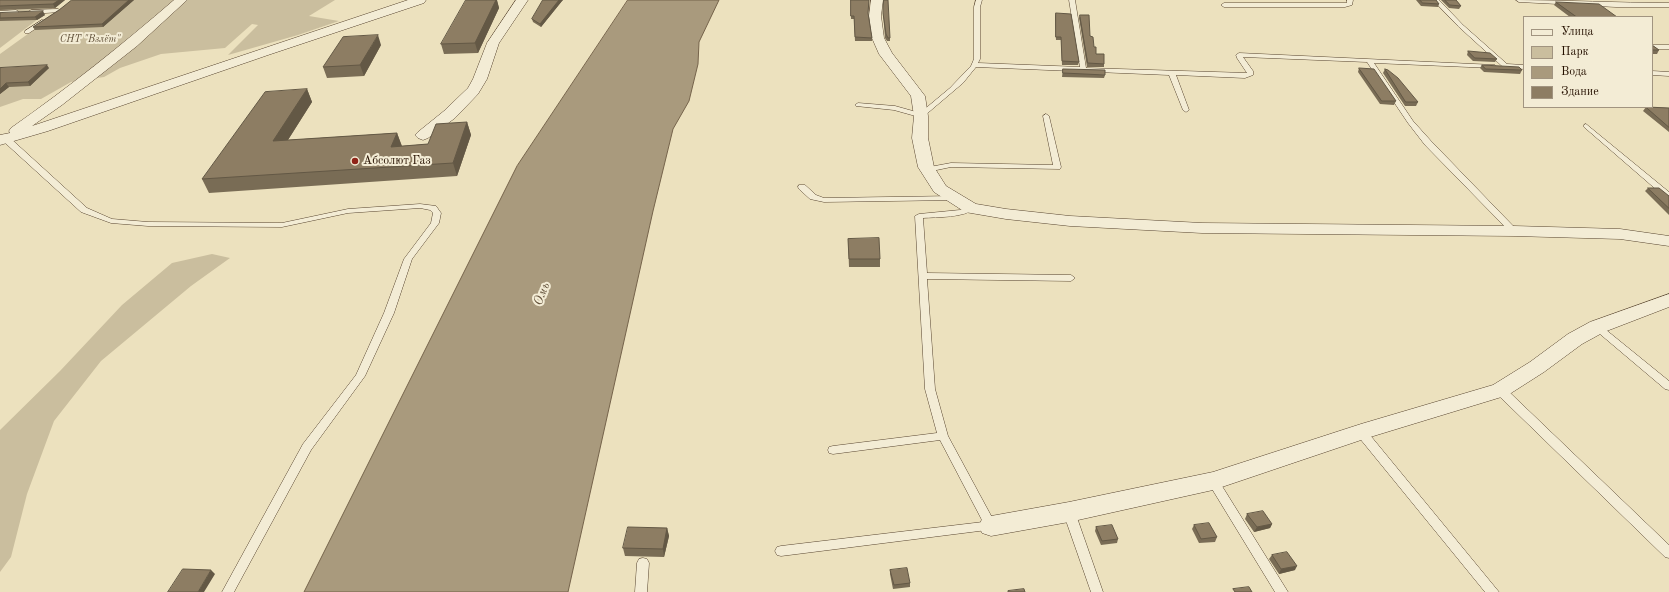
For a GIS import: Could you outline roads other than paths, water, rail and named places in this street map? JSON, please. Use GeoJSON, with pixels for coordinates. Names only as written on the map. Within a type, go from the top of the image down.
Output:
{"type":"FeatureCollection","features":[{"type":"Feature","properties":{"kind":"street"},"geometry":{"type":"LineString","coordinates":[[3,140],[87,79],[132,43],[181,0]]}},
{"type":"Feature","properties":{"kind":"street"},"geometry":{"type":"LineString","coordinates":[[3,140],[43,128],[263,52],[420,0]]}},
{"type":"Feature","properties":{"kind":"street"},"geometry":{"type":"LineString","coordinates":[[423,135],[451,113],[474,90],[484,74],[492,43],[522,0]]}},
{"type":"Feature","properties":{"kind":"street"},"geometry":{"type":"LineString","coordinates":[[877,0],[875,16],[878,38],[886,54],[918,96],[921,116],[920,138],[927,170],[940,189],[971,208],[1006,214],[1070,221],[1202,228],[1514,231],[1620,234],[1669,241]]}},
{"type":"Feature","properties":{"kind":"street"},"geometry":{"type":"LineString","coordinates":[[990,526],[1069,512],[1212,481],[1361,432],[1500,390],[1537,367],[1575,339],[1597,327],[1669,300]]}},
{"type":"Feature","properties":{"kind":"lane"},"geometry":{"type":"LineString","coordinates":[[858,105],[896,108],[921,116],[966,76],[975,65],[977,59],[977,8],[979,0]]}},
{"type":"Feature","properties":{"kind":"lane"},"geometry":{"type":"LineString","coordinates":[[1072,0],[1083,69]]}},
{"type":"Feature","properties":{"kind":"lane"},"geometry":{"type":"LineString","coordinates":[[1224,5],[1345,5],[1350,4],[1350,0]]}},
{"type":"Feature","properties":{"kind":"lane"},"geometry":{"type":"LineString","coordinates":[[1436,0],[1461,26],[1505,66]]}},
{"type":"Feature","properties":{"kind":"lane"},"geometry":{"type":"LineString","coordinates":[[1519,0],[1609,4],[1669,4]]}},
{"type":"Feature","properties":{"kind":"lane"},"geometry":{"type":"LineString","coordinates":[[0,13],[60,9],[27,32]]}},
{"type":"Feature","properties":{"kind":"lane"},"geometry":{"type":"LineString","coordinates":[[1653,47],[1669,47]]}},
{"type":"Feature","properties":{"kind":"lane"},"geometry":{"type":"LineString","coordinates":[[975,65],[1245,76],[1250,74],[1248,68],[1239,59],[1239,55],[1246,55],[1523,67]]}},
{"type":"Feature","properties":{"kind":"lane"},"geometry":{"type":"LineString","coordinates":[[1369,60],[1410,122],[1428,143],[1514,231]]}},
{"type":"Feature","properties":{"kind":"lane"},"geometry":{"type":"LineString","coordinates":[[1172,73],[1186,110]]}},
{"type":"Feature","properties":{"kind":"lane"},"geometry":{"type":"LineString","coordinates":[[1653,73],[1669,74]]}},
{"type":"Feature","properties":{"kind":"lane"},"geometry":{"type":"LineString","coordinates":[[927,170],[951,165],[1057,167],[1046,116]]}},
{"type":"Feature","properties":{"kind":"lane"},"geometry":{"type":"LineString","coordinates":[[1586,126],[1669,196]]}},
{"type":"Feature","properties":{"kind":"lane"},"geometry":{"type":"LineString","coordinates":[[3,140],[84,210],[111,221],[148,224],[282,225],[348,211],[420,206],[434,208],[437,213],[435,223],[408,259],[389,313],[360,376],[307,447],[228,592]]}},
{"type":"Feature","properties":{"kind":"lane"},"geometry":{"type":"LineString","coordinates":[[802,187],[813,197],[824,200],[955,198]]}},
{"type":"Feature","properties":{"kind":"lane"},"geometry":{"type":"LineString","coordinates":[[781,550],[990,526],[943,436],[930,389],[919,216],[962,212],[971,208]]}},
{"type":"Feature","properties":{"kind":"lane"},"geometry":{"type":"LineString","coordinates":[[923,276],[1071,278]]}},
{"type":"Feature","properties":{"kind":"lane"},"geometry":{"type":"LineString","coordinates":[[1597,327],[1669,386]]}},
{"type":"Feature","properties":{"kind":"lane"},"geometry":{"type":"LineString","coordinates":[[1500,390],[1669,553]]}},
{"type":"Feature","properties":{"kind":"lane"},"geometry":{"type":"LineString","coordinates":[[1361,432],[1493,592]]}},
{"type":"Feature","properties":{"kind":"lane"},"geometry":{"type":"LineString","coordinates":[[833,450],[943,436]]}},
{"type":"Feature","properties":{"kind":"lane"},"geometry":{"type":"LineString","coordinates":[[1212,481],[1282,592]]}},
{"type":"Feature","properties":{"kind":"lane"},"geometry":{"type":"LineString","coordinates":[[1069,512],[1096,592]]}},
{"type":"Feature","properties":{"kind":"lane"},"geometry":{"type":"LineString","coordinates":[[641,592],[643,562]]}},
{"type":"Feature","properties":{"kind":"water","name":"Омь"},"geometry":{"type":"Polygon","coordinates":[[[628,0],[719,0],[699,42],[698,64],[689,101],[673,129],[653,211],[568,592],[304,592],[517,166],[628,0]]]}},
{"type":"Feature","properties":{"kind":"place","name":"Абсолют Газ"},"geometry":{"type":"Point","coordinates":[355,161]}},
{"type":"Feature","properties":{"kind":"park label","name":"СНТ \"Взлёт\""},"geometry":{"type":"Point","coordinates":[90,39]}}]}
